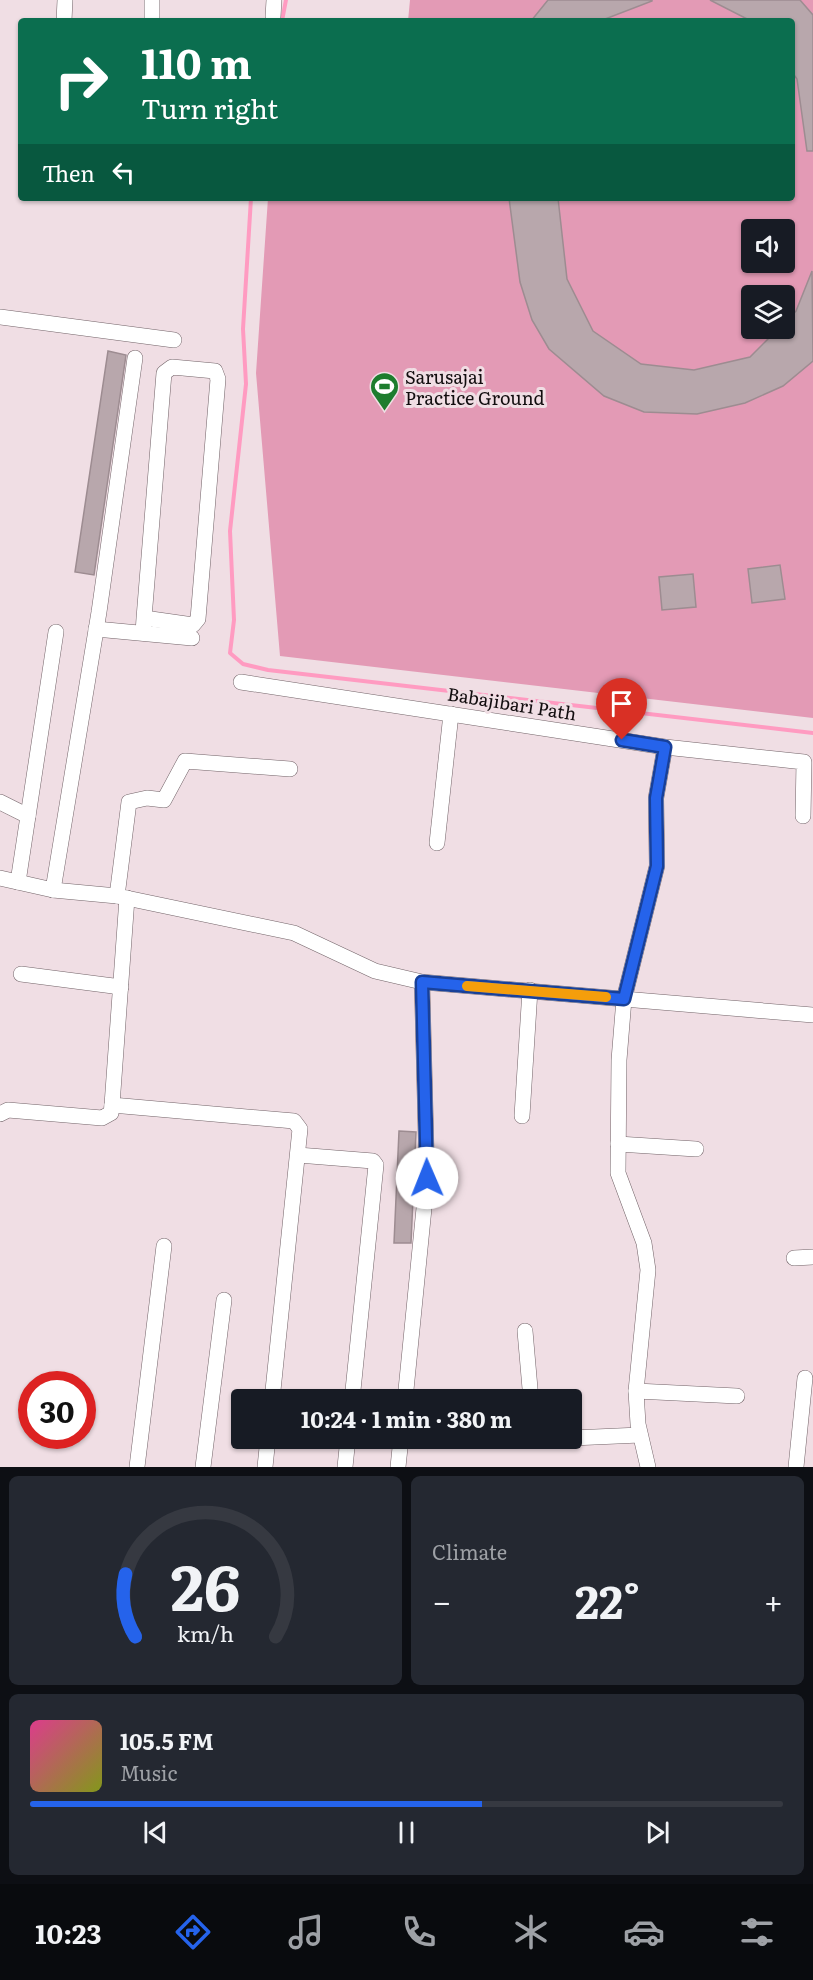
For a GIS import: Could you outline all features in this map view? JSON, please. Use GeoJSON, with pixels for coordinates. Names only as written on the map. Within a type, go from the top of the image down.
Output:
{"type":"FeatureCollection","features":[{"type":"Feature","properties":{"kind":"street"},"geometry":{"type":"LineString","coordinates":[[64,18],[65,0]]}},
{"type":"Feature","properties":{"kind":"street"},"geometry":{"type":"LineString","coordinates":[[152,0],[153,18]]}},
{"type":"Feature","properties":{"kind":"street"},"geometry":{"type":"LineString","coordinates":[[273,18],[274,0]]}},
{"type":"Feature","properties":{"kind":"street"},"geometry":{"type":"LineString","coordinates":[[0,316],[174,340]]}},
{"type":"Feature","properties":{"kind":"street"},"geometry":{"type":"LineString","coordinates":[[53,890],[96,629],[135,358]]}},
{"type":"Feature","properties":{"kind":"street"},"geometry":{"type":"LineString","coordinates":[[96,629],[193,625],[198,619],[218,379],[215,371],[172,367],[164,373],[144,626]]}},
{"type":"Feature","properties":{"kind":"street"},"geometry":{"type":"LineString","coordinates":[[144,626],[192,638]]}},
{"type":"Feature","properties":{"kind":"street"},"geometry":{"type":"LineString","coordinates":[[18,882],[56,632]]}},
{"type":"Feature","properties":{"kind":"street","name":"Babajibari Path"},"geometry":{"type":"LineString","coordinates":[[240,682],[665,747],[809,762]]}},
{"type":"Feature","properties":{"kind":"street"},"geometry":{"type":"LineString","coordinates":[[437,843],[451,714]]}},
{"type":"Feature","properties":{"kind":"street"},"geometry":{"type":"LineString","coordinates":[[648,1467],[640,1435],[636,1391],[648,1270],[644,1243],[621,1187],[618,1144],[619,1060],[624,999],[657,866],[656,798],[665,747]]}},
{"type":"Feature","properties":{"kind":"street"},"geometry":{"type":"LineString","coordinates":[[0,1114],[8,1110],[102,1118],[111,1113],[129,802],[147,798],[164,800],[185,761],[290,769]]}},
{"type":"Feature","properties":{"kind":"street"},"geometry":{"type":"LineString","coordinates":[[803,816],[809,762]]}},
{"type":"Feature","properties":{"kind":"street"},"geometry":{"type":"LineString","coordinates":[[0,802],[28,816]]}},
{"type":"Feature","properties":{"kind":"street"},"geometry":{"type":"LineString","coordinates":[[0,878],[53,890],[122,897],[294,933],[375,972],[422,982],[813,1015]]}},
{"type":"Feature","properties":{"kind":"street"},"geometry":{"type":"LineString","coordinates":[[21,974],[120,987]]}},
{"type":"Feature","properties":{"kind":"street"},"geometry":{"type":"LineString","coordinates":[[406,1389],[427,1178],[422,982]]}},
{"type":"Feature","properties":{"kind":"street"},"geometry":{"type":"LineString","coordinates":[[522,1116],[530,990]]}},
{"type":"Feature","properties":{"kind":"street"},"geometry":{"type":"LineString","coordinates":[[112,1105],[294,1121],[300,1129],[273,1389]]}},
{"type":"Feature","properties":{"kind":"street"},"geometry":{"type":"LineString","coordinates":[[618,1144],[696,1149]]}},
{"type":"Feature","properties":{"kind":"street"},"geometry":{"type":"LineString","coordinates":[[298,1155],[373,1161],[376,1164],[353,1389]]}},
{"type":"Feature","properties":{"kind":"street"},"geometry":{"type":"LineString","coordinates":[[137,1467],[164,1246]]}},
{"type":"Feature","properties":{"kind":"street"},"geometry":{"type":"LineString","coordinates":[[794,1258],[813,1257]]}},
{"type":"Feature","properties":{"kind":"street"},"geometry":{"type":"LineString","coordinates":[[203,1467],[224,1300]]}},
{"type":"Feature","properties":{"kind":"street"},"geometry":{"type":"LineString","coordinates":[[525,1332],[530,1389]]}},
{"type":"Feature","properties":{"kind":"street"},"geometry":{"type":"LineString","coordinates":[[796,1467],[805,1378]]}},
{"type":"Feature","properties":{"kind":"street"},"geometry":{"type":"LineString","coordinates":[[636,1391],[737,1396]]}},
{"type":"Feature","properties":{"kind":"street"},"geometry":{"type":"LineString","coordinates":[[582,1438],[640,1435]]}},
{"type":"Feature","properties":{"kind":"street"},"geometry":{"type":"LineString","coordinates":[[265,1467],[267,1449]]}},
{"type":"Feature","properties":{"kind":"street"},"geometry":{"type":"LineString","coordinates":[[345,1467],[347,1449]]}},
{"type":"Feature","properties":{"kind":"street"},"geometry":{"type":"LineString","coordinates":[[398,1467],[400,1449]]}},
{"type":"Feature","properties":{"kind":"shaded area"},"geometry":{"type":"Polygon","coordinates":[[[410,0],[813,0],[813,718],[280,656],[256,373],[268,201],[795,201],[795,18],[408,18],[410,0]]]}},
{"type":"Feature","properties":{"kind":"building"},"geometry":{"type":"Polygon","coordinates":[[[548,0],[652,0],[608,18],[533,18],[548,0]]]}},
{"type":"Feature","properties":{"kind":"building"},"geometry":{"type":"Polygon","coordinates":[[[710,0],[800,0],[813,15],[813,151],[807,151],[795,76],[795,18],[745,18],[710,0]]]}},
{"type":"Feature","properties":{"kind":"building"},"geometry":{"type":"Polygon","coordinates":[[[509,201],[558,201],[567,279],[593,331],[641,364],[694,370],[750,357],[768,339],[795,339],[795,312],[812,271],[813,361],[783,386],[745,403],[697,414],[644,412],[604,396],[549,349],[532,320],[520,282],[509,201]]]}},
{"type":"Feature","properties":{"kind":"building"},"geometry":{"type":"Polygon","coordinates":[[[108,351],[126,355],[94,575],[75,572],[108,351]]]}},
{"type":"Feature","properties":{"kind":"building"},"geometry":{"type":"Polygon","coordinates":[[[780,565],[785,599],[752,603],[748,569],[780,565]]]}},
{"type":"Feature","properties":{"kind":"building"},"geometry":{"type":"Polygon","coordinates":[[[693,574],[696,607],[662,610],[659,577],[693,574]]]}},
{"type":"Feature","properties":{"kind":"building"},"geometry":{"type":"Polygon","coordinates":[[[399,1131],[416,1132],[411,1243],[394,1243],[399,1131]]]}},
{"type":"Feature","properties":{"kind":"waterway"},"geometry":{"type":"LineString","coordinates":[[283,18],[286,0]]}},
{"type":"Feature","properties":{"kind":"waterway"},"geometry":{"type":"LineString","coordinates":[[251,201],[243,329],[246,384],[230,531],[234,620],[230,653],[243,664],[268,670],[813,733]]}},
{"type":"Feature","properties":{"kind":"slow traffic"},"geometry":{"type":"LineString","coordinates":[[467,986],[606,997]]}},
{"type":"Feature","properties":{"kind":"place","name":"Sarusajai Practice Ground"},"geometry":{"type":"Point","coordinates":[384,412]}},
{"type":"Feature","properties":{"kind":"route"},"geometry":{"type":"LineString","coordinates":[[427,1178],[422,982],[624,999],[657,866],[656,798],[665,747],[622,740]]}}]}
